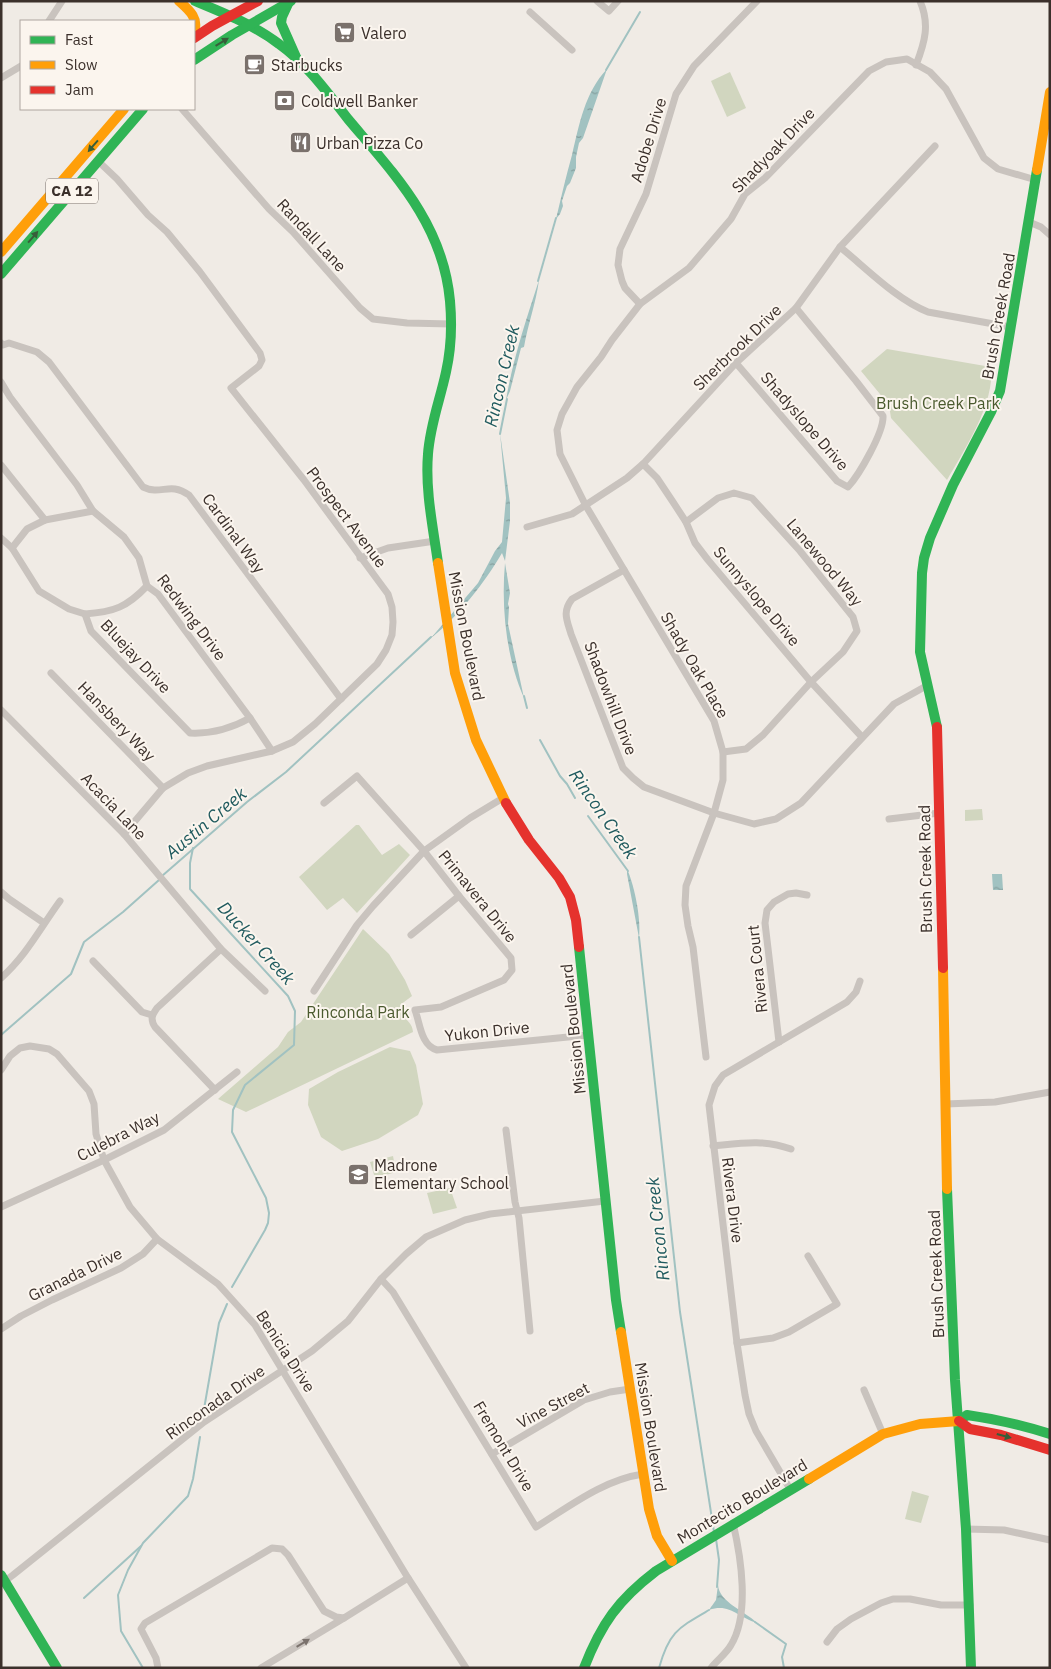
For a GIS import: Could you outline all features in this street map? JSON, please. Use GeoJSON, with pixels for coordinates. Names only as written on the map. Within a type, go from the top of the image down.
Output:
{"type":"FeatureCollection","features":[{"type":"Feature","properties":{"kind":"main road"},"geometry":{"type":"LineString","coordinates":[[179,1],[195,18],[197,24],[195,29]]}},
{"type":"Feature","properties":{"kind":"main road","name":"Mission Boulevard"},"geometry":{"type":"LineString","coordinates":[[195,1],[232,15],[277,41],[296,57],[409,193],[431,230],[443,260],[449,291],[450,355],[433,418],[428,454],[428,482],[434,541],[455,673],[476,740],[502,798],[570,897],[576,920],[616,1300],[652,1523],[657,1536],[672,1561]]}},
{"type":"Feature","properties":{"kind":"main road"},"geometry":{"type":"LineString","coordinates":[[195,37],[258,1]]}},
{"type":"Feature","properties":{"kind":"main road"},"geometry":{"type":"LineString","coordinates":[[195,59],[290,2]]}},
{"type":"Feature","properties":{"kind":"main road"},"geometry":{"type":"LineString","coordinates":[[290,2],[281,21],[296,57]]}},
{"type":"Feature","properties":{"kind":"main road","name":"Brush Creek Road"},"geometry":{"type":"LineString","coordinates":[[971,1668],[966,1529],[952,1317],[938,731],[920,652],[924,558],[930,538],[953,485],[1000,391],[1050,92]]}},
{"type":"Feature","properties":{"kind":"main road","name":"CA 12"},"geometry":{"type":"LineString","coordinates":[[1,252],[123,110]]}},
{"type":"Feature","properties":{"kind":"main road","name":"CA 12"},"geometry":{"type":"LineString","coordinates":[[1,274],[142,110]]}},
{"type":"Feature","properties":{"kind":"main road","name":"Montecito Boulevard"},"geometry":{"type":"LineString","coordinates":[[584,1668],[600,1628],[616,1606],[639,1583],[722,1530],[883,1434],[914,1425],[959,1421],[967,1415],[1005,1421],[1050,1434]]}},
{"type":"Feature","properties":{"kind":"main road"},"geometry":{"type":"LineString","coordinates":[[959,1421],[970,1429],[1050,1450]]}},
{"type":"Feature","properties":{"kind":"main road"},"geometry":{"type":"LineString","coordinates":[[3,1578],[58,1668]]}},
{"type":"Feature","properties":{"kind":"street"},"geometry":{"type":"LineString","coordinates":[[50,20],[62,1]]}},
{"type":"Feature","properties":{"kind":"street"},"geometry":{"type":"LineString","coordinates":[[597,1],[609,11],[618,1]]}},
{"type":"Feature","properties":{"kind":"street","name":"Adobe Drive"},"geometry":{"type":"LineString","coordinates":[[640,304],[625,288],[622,281],[618,265],[620,249],[646,194],[676,94],[694,66],[756,1]]}},
{"type":"Feature","properties":{"kind":"street"},"geometry":{"type":"LineString","coordinates":[[916,65],[926,36],[925,15],[920,1]]}},
{"type":"Feature","properties":{"kind":"street"},"geometry":{"type":"LineString","coordinates":[[530,12],[572,50]]}},
{"type":"Feature","properties":{"kind":"street","name":"Shadyoak Drive"},"geometry":{"type":"LineString","coordinates":[[586,506],[560,454],[558,430],[562,414],[577,388],[640,304],[689,268],[731,219],[745,194],[765,178],[869,71],[886,62],[907,59],[930,72],[946,89],[984,158],[998,169],[1036,180]]}},
{"type":"Feature","properties":{"kind":"street"},"geometry":{"type":"LineString","coordinates":[[1,78],[20,67]]}},
{"type":"Feature","properties":{"kind":"street","name":"Randall Lane"},"geometry":{"type":"LineString","coordinates":[[183,110],[269,209],[293,232],[360,308],[374,319],[407,323],[451,324]]}},
{"type":"Feature","properties":{"kind":"street","name":"Sherbrook Drive"},"geometry":{"type":"LineString","coordinates":[[527,527],[572,514],[627,478],[643,464],[736,363],[796,308],[840,247],[936,146]]}},
{"type":"Feature","properties":{"kind":"street","name":"Prospect Avenue"},"geometry":{"type":"LineString","coordinates":[[98,161],[118,179],[200,272],[260,353],[262,360],[259,366],[231,388],[304,480],[388,594],[392,607],[393,629],[386,650],[377,664],[342,699],[293,742],[272,751],[207,766],[188,774],[163,788],[124,834]]}},
{"type":"Feature","properties":{"kind":"street"},"geometry":{"type":"LineString","coordinates":[[1029,222],[1041,226],[1050,235]]}},
{"type":"Feature","properties":{"kind":"street"},"geometry":{"type":"LineString","coordinates":[[840,247],[904,300],[917,308],[928,312],[1010,327]]}},
{"type":"Feature","properties":{"kind":"street","name":"Shadyslope Drive"},"geometry":{"type":"LineString","coordinates":[[736,363],[837,481],[848,488],[855,480],[881,429],[883,416],[796,308]]}},
{"type":"Feature","properties":{"kind":"street","name":"Cardinal Way"},"geometry":{"type":"LineString","coordinates":[[2,346],[9,343],[37,352],[49,362],[143,487],[156,491],[181,489],[189,495],[342,699]]}},
{"type":"Feature","properties":{"kind":"street","name":"Redwing Drive"},"geometry":{"type":"LineString","coordinates":[[1,382],[77,485],[93,511],[124,537],[140,558],[147,586],[158,594],[250,718],[272,751]]}},
{"type":"Feature","properties":{"kind":"street","name":"Sunnyslope Drive"},"geometry":{"type":"LineString","coordinates":[[643,464],[657,478],[686,522],[695,543],[708,560],[811,682],[862,737]]}},
{"type":"Feature","properties":{"kind":"street"},"geometry":{"type":"LineString","coordinates":[[1,465],[44,520]]}},
{"type":"Feature","properties":{"kind":"street","name":"Lanewood Way"},"geometry":{"type":"LineString","coordinates":[[686,522],[718,498],[734,493],[752,498],[800,551],[853,617],[857,631],[843,652],[811,682],[763,735],[746,749],[724,752]]}},
{"type":"Feature","properties":{"kind":"street","name":"Shady Oak Place"},"geometry":{"type":"LineString","coordinates":[[586,506],[714,721],[724,752],[723,780],[714,813],[686,886],[688,926],[693,947],[706,1057]]}},
{"type":"Feature","properties":{"kind":"street"},"geometry":{"type":"LineString","coordinates":[[12,548],[27,530],[44,520],[93,511]]}},
{"type":"Feature","properties":{"kind":"street","name":"Bluejay Drive"},"geometry":{"type":"LineString","coordinates":[[1,538],[12,548],[39,591],[69,609],[85,614],[91,631],[190,733],[200,733],[237,725],[250,718]]}},
{"type":"Feature","properties":{"kind":"street"},"geometry":{"type":"LineString","coordinates":[[360,558],[388,548],[434,541]]}},
{"type":"Feature","properties":{"kind":"street","name":"Shadowhill Drive"},"geometry":{"type":"LineString","coordinates":[[624,570],[572,599],[567,606],[565,616],[623,768],[644,787],[714,813],[754,824],[776,819],[801,803],[894,704],[928,685]]}},
{"type":"Feature","properties":{"kind":"street"},"geometry":{"type":"LineString","coordinates":[[85,614],[121,608],[138,596],[147,586]]}},
{"type":"Feature","properties":{"kind":"street","name":"Hansbery Way"},"geometry":{"type":"LineString","coordinates":[[51,673],[163,788]]}},
{"type":"Feature","properties":{"kind":"street","name":"Acacia Lane"},"geometry":{"type":"LineString","coordinates":[[1,710],[124,834],[221,949],[265,991]]}},
{"type":"Feature","properties":{"kind":"street","name":"Primavera Drive"},"geometry":{"type":"LineString","coordinates":[[324,803],[357,776],[424,851],[511,958],[512,970],[504,980],[441,1007],[416,1010]]}},
{"type":"Feature","properties":{"kind":"street"},"geometry":{"type":"LineString","coordinates":[[314,991],[358,925],[424,851],[502,798]]}},
{"type":"Feature","properties":{"kind":"street"},"geometry":{"type":"LineString","coordinates":[[889,819],[939,813]]}},
{"type":"Feature","properties":{"kind":"street"},"geometry":{"type":"LineString","coordinates":[[1,892],[9,900],[44,923]]}},
{"type":"Feature","properties":{"kind":"street","name":"Rivera Court"},"geometry":{"type":"LineString","coordinates":[[779,1042],[765,923],[767,910],[774,902],[788,894],[807,895]]}},
{"type":"Feature","properties":{"kind":"street"},"geometry":{"type":"LineString","coordinates":[[411,935],[459,896]]}},
{"type":"Feature","properties":{"kind":"street"},"geometry":{"type":"LineString","coordinates":[[1,978],[33,943],[44,923],[60,901]]}},
{"type":"Feature","properties":{"kind":"street"},"geometry":{"type":"LineString","coordinates":[[215,1090],[151,1021],[152,1015],[157,1008],[221,949]]}},
{"type":"Feature","properties":{"kind":"street"},"geometry":{"type":"LineString","coordinates":[[93,961],[142,1012],[152,1015]]}},
{"type":"Feature","properties":{"kind":"street","name":"Rivera Drive"},"geometry":{"type":"LineString","coordinates":[[790,1489],[756,1431],[749,1414],[737,1343],[709,1105],[715,1086],[723,1075],[847,1002],[856,992],[860,981]]}},
{"type":"Feature","properties":{"kind":"street","name":"Yukon Drive"},"geometry":{"type":"LineString","coordinates":[[416,1010],[426,1044],[437,1050],[588,1035]]}},
{"type":"Feature","properties":{"kind":"street","name":"Benicia Drive"},"geometry":{"type":"LineString","coordinates":[[1,1070],[10,1056],[20,1048],[39,1046],[49,1048],[58,1054],[92,1096],[96,1134],[104,1160],[130,1207],[157,1239],[218,1284],[255,1325],[284,1370],[408,1578],[466,1668]]}},
{"type":"Feature","properties":{"kind":"street","name":"Culebra Way"},"geometry":{"type":"LineString","coordinates":[[1,1207],[164,1130],[237,1072]]}},
{"type":"Feature","properties":{"kind":"street"},"geometry":{"type":"LineString","coordinates":[[946,1104],[995,1102],[1050,1092]]}},
{"type":"Feature","properties":{"kind":"street"},"geometry":{"type":"LineString","coordinates":[[506,1130],[530,1331]]}},
{"type":"Feature","properties":{"kind":"street"},"geometry":{"type":"LineString","coordinates":[[713,1146],[753,1142],[776,1143],[791,1149]]}},
{"type":"Feature","properties":{"kind":"street","name":"Rinconada Drive"},"geometry":{"type":"LineString","coordinates":[[3,1578],[13,1576],[204,1422],[312,1351],[348,1321],[381,1279],[426,1237],[465,1220],[490,1214],[605,1201]]}},
{"type":"Feature","properties":{"kind":"street","name":"Granada Drive"},"geometry":{"type":"LineString","coordinates":[[1,1329],[52,1300],[121,1268],[143,1254],[157,1239]]}},
{"type":"Feature","properties":{"kind":"street"},"geometry":{"type":"LineString","coordinates":[[737,1343],[772,1338],[789,1332],[837,1304],[808,1256]]}},
{"type":"Feature","properties":{"kind":"street","name":"Fremont Drive"},"geometry":{"type":"LineString","coordinates":[[381,1279],[393,1292],[536,1527],[604,1485],[625,1477],[643,1474]]}},
{"type":"Feature","properties":{"kind":"street","name":"Vine Street"},"geometry":{"type":"LineString","coordinates":[[492,1454],[584,1400],[610,1392],[630,1389]]}},
{"type":"Feature","properties":{"kind":"street"},"geometry":{"type":"LineString","coordinates":[[864,1390],[883,1434]]}},
{"type":"Feature","properties":{"kind":"street"},"geometry":{"type":"LineString","coordinates":[[711,1668],[731,1645],[739,1623],[742,1606],[742,1577],[734,1523]]}},
{"type":"Feature","properties":{"kind":"street"},"geometry":{"type":"LineString","coordinates":[[966,1529],[1004,1530],[1050,1540]]}},
{"type":"Feature","properties":{"kind":"street"},"geometry":{"type":"LineString","coordinates":[[158,1668],[156,1658],[141,1629],[145,1623],[272,1548],[282,1549],[288,1555],[324,1612],[344,1618]]}},
{"type":"Feature","properties":{"kind":"street"},"geometry":{"type":"LineString","coordinates":[[261,1668],[408,1578]]}},
{"type":"Feature","properties":{"kind":"street"},"geometry":{"type":"LineString","coordinates":[[827,1642],[837,1629],[851,1619],[880,1603],[893,1599],[910,1599],[941,1605],[970,1605]]}},
{"type":"Feature","properties":{"kind":"green space"},"geometry":{"type":"Polygon","coordinates":[[[730,72],[746,108],[727,117],[711,81],[730,72]]]}},
{"type":"Feature","properties":{"kind":"green space","name":"Brush Creek Park"},"geometry":{"type":"Polygon","coordinates":[[[887,349],[991,367],[991,381],[984,410],[970,440],[947,480],[891,418],[889,405],[861,371],[887,349]]]}},
{"type":"Feature","properties":{"kind":"green space"},"geometry":{"type":"Polygon","coordinates":[[[982,809],[983,820],[965,821],[965,810],[982,809]]]}},
{"type":"Feature","properties":{"kind":"green space"},"geometry":{"type":"Polygon","coordinates":[[[356,825],[359,825],[382,855],[399,844],[410,855],[357,913],[343,898],[327,910],[299,877],[356,825]]]}},
{"type":"Feature","properties":{"kind":"green space","name":"Rinconda Park"},"geometry":{"type":"Polygon","coordinates":[[[363,929],[389,954],[405,980],[412,996],[400,1005],[402,1014],[411,1025],[413,1032],[246,1112],[218,1099],[278,1047],[288,1032],[301,1022],[363,929]]]}},
{"type":"Feature","properties":{"kind":"green space"},"geometry":{"type":"Polygon","coordinates":[[[390,1047],[410,1051],[416,1065],[423,1104],[418,1115],[378,1139],[342,1151],[321,1137],[308,1105],[309,1089],[338,1072],[390,1047]]]}},
{"type":"Feature","properties":{"kind":"green space"},"geometry":{"type":"Polygon","coordinates":[[[393,1156],[396,1172],[375,1178],[370,1162],[393,1156]]]}},
{"type":"Feature","properties":{"kind":"green space"},"geometry":{"type":"Polygon","coordinates":[[[450,1188],[457,1208],[433,1214],[427,1193],[450,1188]]]}},
{"type":"Feature","properties":{"kind":"green space"},"geometry":{"type":"Polygon","coordinates":[[[912,1491],[929,1496],[921,1523],[905,1519],[912,1491]]]}},
{"type":"Feature","properties":{"kind":"water"},"geometry":{"type":"Polygon","coordinates":[[[607,69],[583,138],[579,143],[576,168],[567,186],[560,214],[556,219],[584,109],[593,88],[607,69]]]}},
{"type":"Feature","properties":{"kind":"water"},"geometry":{"type":"Polygon","coordinates":[[[539,280],[524,347],[521,348],[506,400],[516,355],[539,280]]]}},
{"type":"Feature","properties":{"kind":"water"},"geometry":{"type":"Polygon","coordinates":[[[500,433],[510,503],[510,521],[505,561],[502,553],[470,598],[451,620],[431,638],[478,583],[502,542],[506,498],[500,433]]]}},
{"type":"Feature","properties":{"kind":"water"},"geometry":{"type":"Polygon","coordinates":[[[505,563],[510,593],[508,624],[524,698],[513,666],[506,632],[505,563]]]}},
{"type":"Feature","properties":{"kind":"water"},"geometry":{"type":"Polygon","coordinates":[[[627,869],[637,903],[639,938],[627,874],[627,869]]]}},
{"type":"Feature","properties":{"kind":"water"},"geometry":{"type":"Polygon","coordinates":[[[992,874],[1002,874],[1003,890],[993,890],[992,874]]]}},
{"type":"Feature","properties":{"kind":"water"},"geometry":{"type":"Polygon","coordinates":[[[718,1585],[719,1591],[728,1601],[757,1623],[728,1609],[716,1608],[709,1610],[716,1600],[718,1585]]]}},
{"type":"Feature","properties":{"kind":"waterway","name":"Rincon Creek"},"geometry":{"type":"LineString","coordinates":[[606,70],[640,12]]}},
{"type":"Feature","properties":{"kind":"waterway","name":"Rincon Creek"},"geometry":{"type":"LineString","coordinates":[[538,281],[556,218]]}},
{"type":"Feature","properties":{"kind":"waterway","name":"Rincon Creek"},"geometry":{"type":"LineString","coordinates":[[500,434],[507,399]]}},
{"type":"Feature","properties":{"kind":"waterway","name":"Austin Creek"},"geometry":{"type":"LineString","coordinates":[[162,876],[247,802],[286,772],[431,637]]}},
{"type":"Feature","properties":{"kind":"waterway","name":"Rincon Creek"},"geometry":{"type":"LineString","coordinates":[[524,696],[527,708]]}},
{"type":"Feature","properties":{"kind":"waterway","name":"Rincon Creek"},"geometry":{"type":"LineString","coordinates":[[540,740],[575,798]]}},
{"type":"Feature","properties":{"kind":"waterway","name":"Rincon Creek"},"geometry":{"type":"LineString","coordinates":[[588,816],[628,871]]}},
{"type":"Feature","properties":{"kind":"waterway","name":"Ducker Creek"},"geometry":{"type":"LineString","coordinates":[[193,848],[190,863],[190,889],[288,996],[295,1011],[294,1045],[245,1085],[233,1110],[232,1132],[266,1198],[269,1213],[265,1230],[232,1287]]}},
{"type":"Feature","properties":{"kind":"waterway","name":"Austin Creek"},"geometry":{"type":"LineString","coordinates":[[1,1035],[71,974],[84,942],[123,912],[159,880]]}},
{"type":"Feature","properties":{"kind":"waterway","name":"Rincon Creek"},"geometry":{"type":"LineString","coordinates":[[639,937],[680,1312],[714,1532]]}},
{"type":"Feature","properties":{"kind":"waterway","name":"Ducker Creek"},"geometry":{"type":"LineString","coordinates":[[204,1409],[219,1323],[227,1304]]}},
{"type":"Feature","properties":{"kind":"waterway","name":"Ducker Creek"},"geometry":{"type":"LineString","coordinates":[[143,1668],[121,1631],[118,1595],[128,1570],[143,1543],[188,1496],[193,1479],[200,1437]]}},
{"type":"Feature","properties":{"kind":"waterway","name":"Rincon Creek"},"geometry":{"type":"LineString","coordinates":[[716,1539],[719,1560],[717,1587]]}},
{"type":"Feature","properties":{"kind":"waterway"},"geometry":{"type":"LineString","coordinates":[[84,1598],[141,1546]]}},
{"type":"Feature","properties":{"kind":"waterway"},"geometry":{"type":"LineString","coordinates":[[659,1668],[667,1646],[676,1632],[709,1610]]}},
{"type":"Feature","properties":{"kind":"waterway","name":"Rincon Creek"},"geometry":{"type":"LineString","coordinates":[[755,1622],[786,1644],[782,1657],[784,1668]]}},
{"type":"Feature","properties":{"kind":"traffic: fast"},"geometry":{"type":"LineString","coordinates":[[195,1],[238,20],[269,37],[308,69],[399,181],[427,224],[438,248],[446,273],[451,328],[448,364],[433,423],[427,468],[438,563]]}},
{"type":"Feature","properties":{"kind":"traffic: fast"},"geometry":{"type":"LineString","coordinates":[[195,59],[232,35],[291,1]]}},
{"type":"Feature","properties":{"kind":"traffic: fast"},"geometry":{"type":"LineString","coordinates":[[288,4],[281,23],[296,57]]}},
{"type":"Feature","properties":{"kind":"traffic: fast"},"geometry":{"type":"LineString","coordinates":[[1,274],[142,110]]}},
{"type":"Feature","properties":{"kind":"traffic: fast"},"geometry":{"type":"LineString","coordinates":[[937,727],[920,652],[924,558],[930,538],[953,485],[1000,391],[1037,170]]}},
{"type":"Feature","properties":{"kind":"traffic: fast"},"geometry":{"type":"LineString","coordinates":[[579,947],[616,1300],[621,1332]]}},
{"type":"Feature","properties":{"kind":"traffic: fast"},"geometry":{"type":"LineString","coordinates":[[947,1189],[955,1380],[966,1529],[971,1668]]}},
{"type":"Feature","properties":{"kind":"traffic: fast"},"geometry":{"type":"LineString","coordinates":[[959,1421],[967,1415],[988,1418],[1050,1434]]}},
{"type":"Feature","properties":{"kind":"traffic: fast"},"geometry":{"type":"LineString","coordinates":[[584,1668],[604,1626],[631,1592],[656,1571],[809,1479]]}},
{"type":"Feature","properties":{"kind":"traffic: fast"},"geometry":{"type":"LineString","coordinates":[[1,1575],[57,1668]]}},
{"type":"Feature","properties":{"kind":"traffic: slow"},"geometry":{"type":"LineString","coordinates":[[179,1],[194,20]]}},
{"type":"Feature","properties":{"kind":"traffic: slow"},"geometry":{"type":"LineString","coordinates":[[1037,170],[1050,92]]}},
{"type":"Feature","properties":{"kind":"traffic: slow"},"geometry":{"type":"LineString","coordinates":[[1,252],[123,110]]}},
{"type":"Feature","properties":{"kind":"traffic: slow"},"geometry":{"type":"LineString","coordinates":[[438,563],[455,673],[476,740],[506,803]]}},
{"type":"Feature","properties":{"kind":"traffic: slow"},"geometry":{"type":"LineString","coordinates":[[943,968],[947,1189]]}},
{"type":"Feature","properties":{"kind":"traffic: slow"},"geometry":{"type":"LineString","coordinates":[[621,1332],[649,1509],[657,1536],[672,1561]]}},
{"type":"Feature","properties":{"kind":"traffic: slow"},"geometry":{"type":"LineString","coordinates":[[809,1479],[883,1434],[920,1424],[959,1421]]}},
{"type":"Feature","properties":{"kind":"traffic: jam"},"geometry":{"type":"LineString","coordinates":[[195,37],[258,1]]}},
{"type":"Feature","properties":{"kind":"traffic: jam"},"geometry":{"type":"LineString","coordinates":[[937,727],[943,968]]}},
{"type":"Feature","properties":{"kind":"traffic: jam"},"geometry":{"type":"LineString","coordinates":[[506,803],[529,840],[559,878],[570,897],[576,920],[579,947]]}},
{"type":"Feature","properties":{"kind":"traffic: jam"},"geometry":{"type":"LineString","coordinates":[[959,1421],[970,1429],[1001,1435],[1050,1450]]}},
{"type":"Feature","properties":{"kind":"place","name":"Valero"},"geometry":{"type":"Point","coordinates":[345,33]}},
{"type":"Feature","properties":{"kind":"place","name":"Starbucks"},"geometry":{"type":"Point","coordinates":[255,65]}},
{"type":"Feature","properties":{"kind":"place","name":"Coldwell Banker"},"geometry":{"type":"Point","coordinates":[285,101]}},
{"type":"Feature","properties":{"kind":"place","name":"Urban Pizza Co"},"geometry":{"type":"Point","coordinates":[300,143]}},
{"type":"Feature","properties":{"kind":"place","name":"Madrone Elementary School"},"geometry":{"type":"Point","coordinates":[358,1174]}}]}
